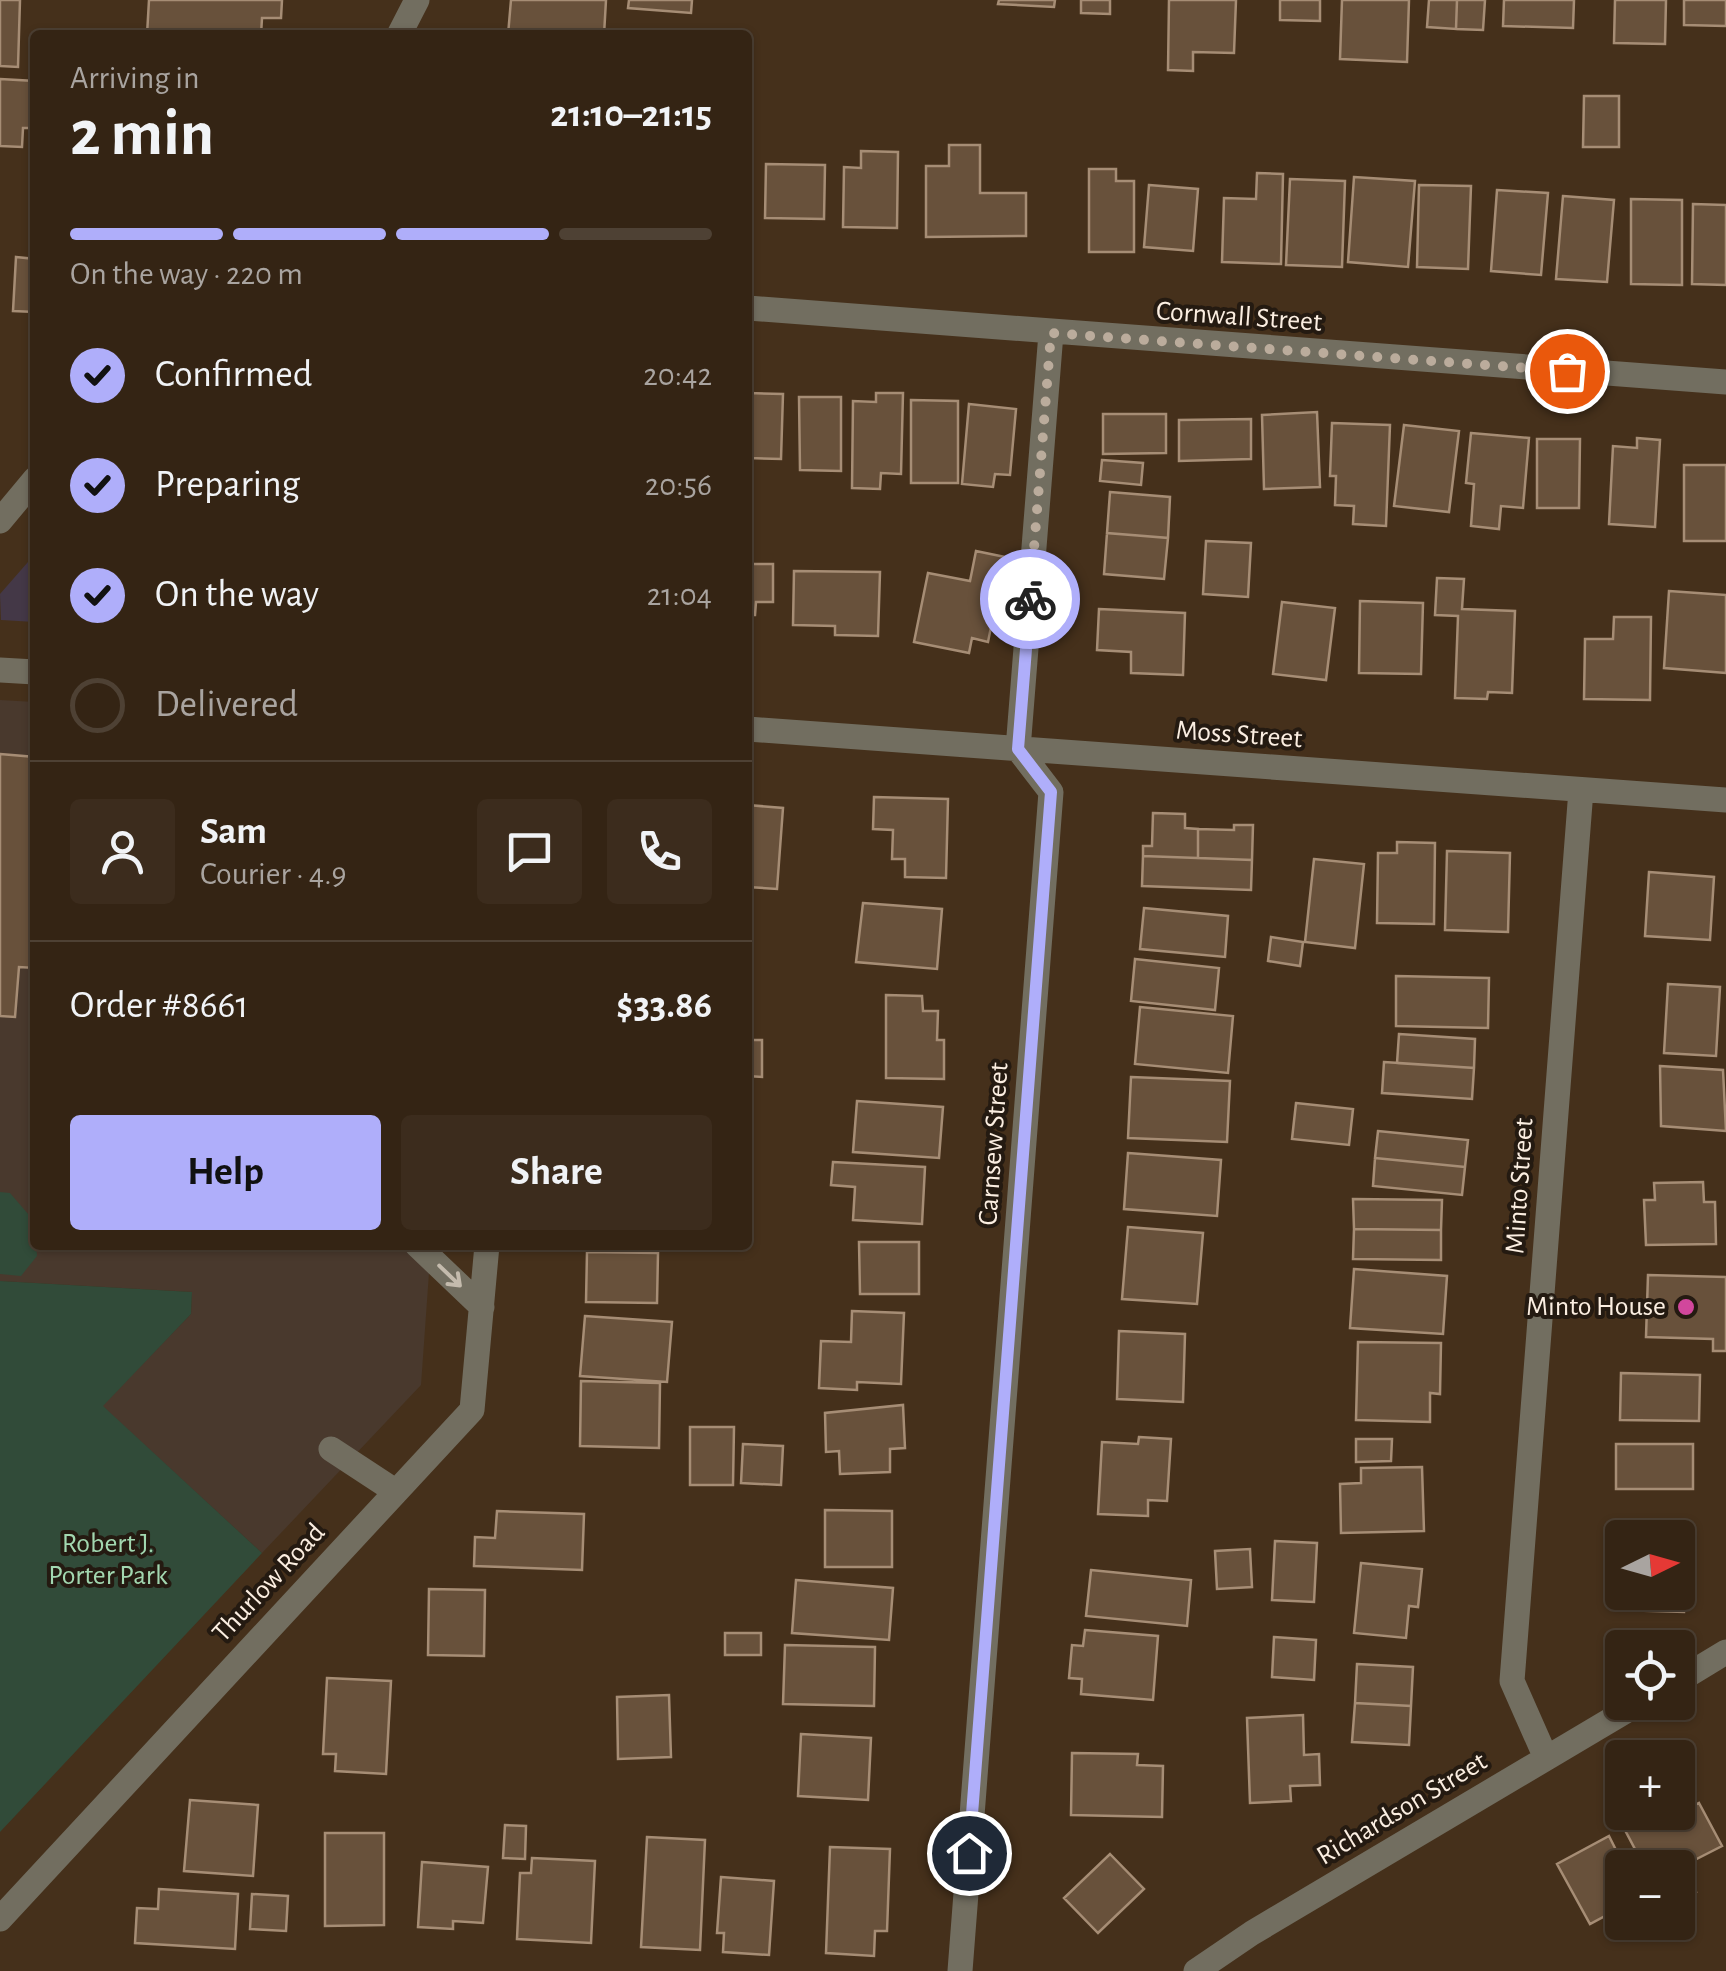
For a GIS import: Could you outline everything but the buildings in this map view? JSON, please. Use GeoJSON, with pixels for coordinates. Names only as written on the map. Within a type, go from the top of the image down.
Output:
{"type":"FeatureCollection","features":[{"type":"Feature","properties":{"kind":"street"},"geometry":{"type":"LineString","coordinates":[[402,30],[417,0]]}},
{"type":"Feature","properties":{"kind":"street","name":"Cornwall Street"},"geometry":{"type":"LineString","coordinates":[[752,308],[1726,382]]}},
{"type":"Feature","properties":{"kind":"street"},"geometry":{"type":"LineString","coordinates":[[1018,749],[1051,333]]}},
{"type":"Feature","properties":{"kind":"street"},"geometry":{"type":"LineString","coordinates":[[0,521],[30,485]]}},
{"type":"Feature","properties":{"kind":"street"},"geometry":{"type":"LineString","coordinates":[[0,670],[30,672]]}},
{"type":"Feature","properties":{"kind":"street","name":"Moss Street"},"geometry":{"type":"LineString","coordinates":[[752,730],[1726,800]]}},
{"type":"Feature","properties":{"kind":"street","name":"Carnsew Street"},"geometry":{"type":"LineString","coordinates":[[960,1971],[1051,792],[1018,749]]}},
{"type":"Feature","properties":{"kind":"street","name":"Minto Street"},"geometry":{"type":"LineString","coordinates":[[1546,1758],[1512,1680],[1582,790]]}},
{"type":"Feature","properties":{"kind":"street"},"geometry":{"type":"LineString","coordinates":[[423,1250],[482,1306]]}},
{"type":"Feature","properties":{"kind":"street","name":"Thurlow Road"},"geometry":{"type":"LineString","coordinates":[[0,1920],[472,1410],[487,1250]]}},
{"type":"Feature","properties":{"kind":"street"},"geometry":{"type":"LineString","coordinates":[[331,1449],[395,1491]]}},
{"type":"Feature","properties":{"kind":"street"},"geometry":{"type":"LineString","coordinates":[[1695,1671],[1726,1652]]}},
{"type":"Feature","properties":{"kind":"street","name":"Richardson Street"},"geometry":{"type":"LineString","coordinates":[[1196,1971],[1252,1932],[1610,1720]]}},
{"type":"Feature","properties":{"kind":"shaded area"},"geometry":{"type":"Polygon","coordinates":[[[30,560],[30,622],[1,620],[0,594],[30,560]]]}},
{"type":"Feature","properties":{"kind":"shaded area"},"geometry":{"type":"Polygon","coordinates":[[[0,700],[30,702],[30,1250],[431,1250],[421,1385],[262,1553],[102,1406],[191,1314],[192,1292],[0,1281],[0,700]]]}},
{"type":"Feature","properties":{"kind":"green space"},"geometry":{"type":"Polygon","coordinates":[[[0,1192],[10,1193],[30,1216],[30,1250],[37,1250],[37,1256],[21,1276],[0,1274],[0,1192]]]}},
{"type":"Feature","properties":{"kind":"green space","name":"Robert J. Porter Park"},"geometry":{"type":"Polygon","coordinates":[[[0,1281],[192,1292],[191,1314],[103,1406],[262,1553],[0,1832],[0,1281]]]}},
{"type":"Feature","properties":{"kind":"way so far"},"geometry":{"type":"LineString","coordinates":[[1030,599],[1051,333],[1567,371]]}},
{"type":"Feature","properties":{"kind":"place","name":"Minto House"},"geometry":{"type":"Point","coordinates":[1686,1307]}},
{"type":"Feature","properties":{"kind":"route"},"geometry":{"type":"LineString","coordinates":[[969,1853],[1051,792],[1018,749],[1030,599]]}}]}
